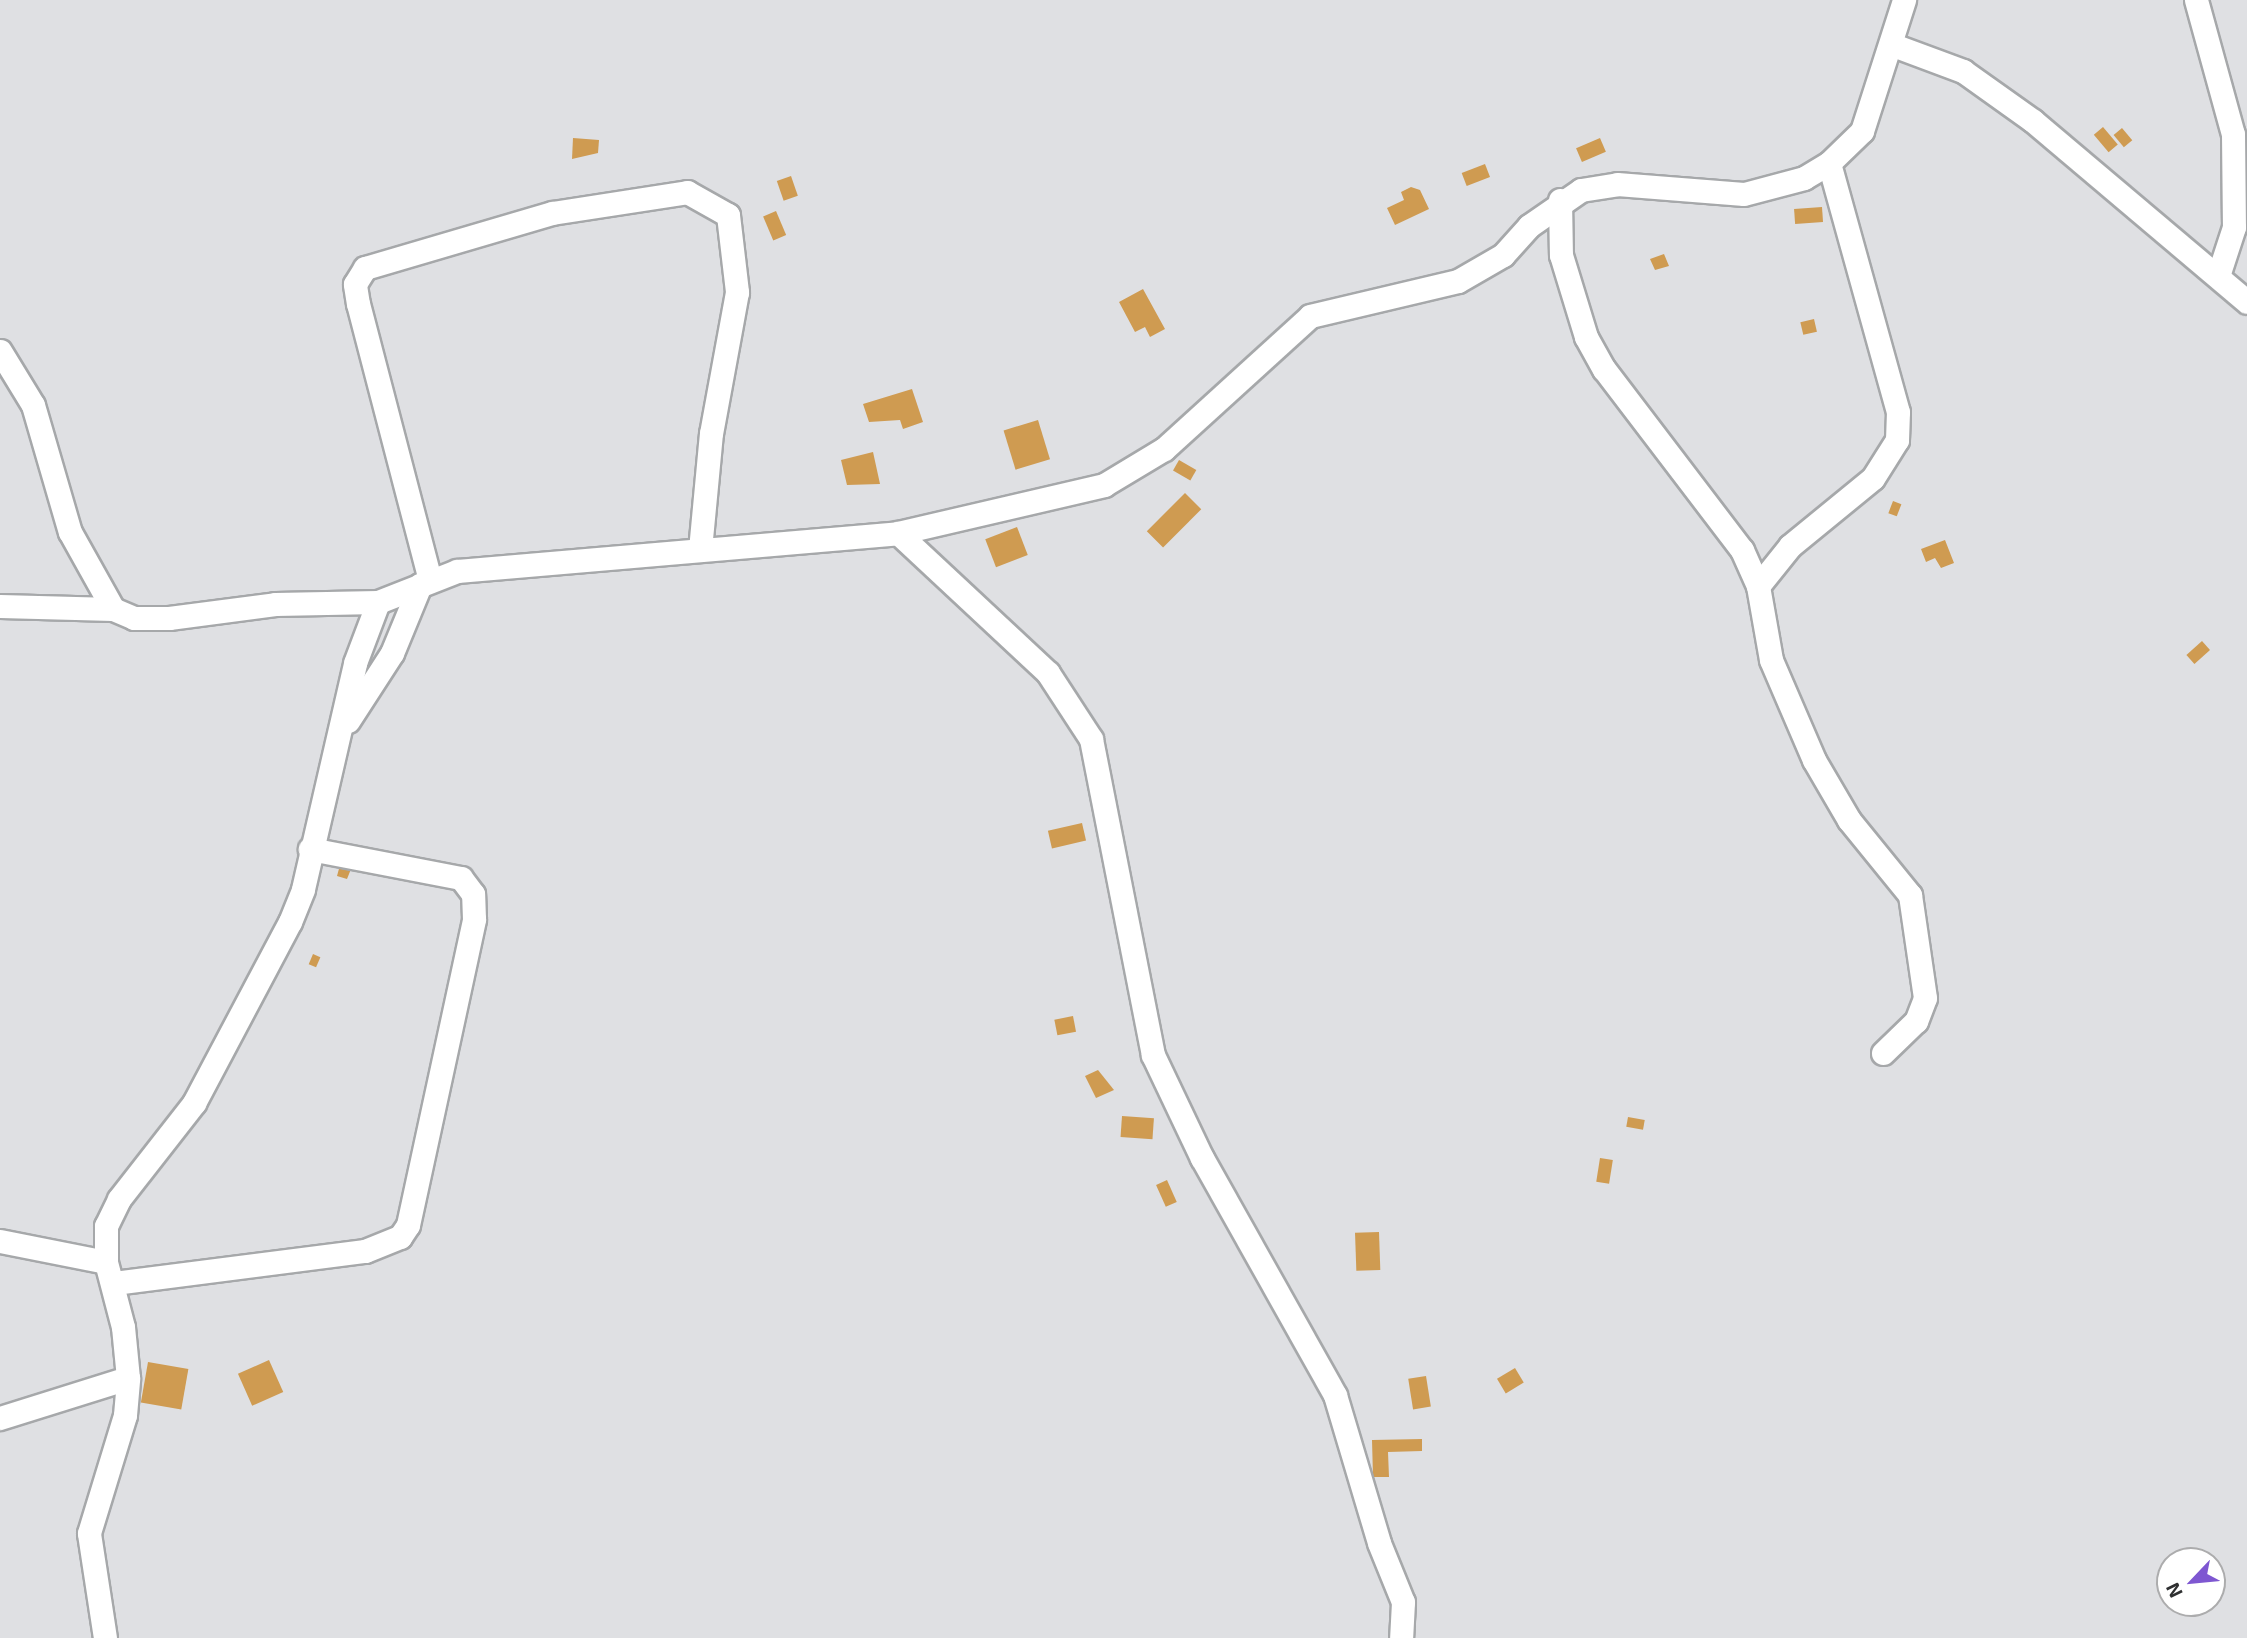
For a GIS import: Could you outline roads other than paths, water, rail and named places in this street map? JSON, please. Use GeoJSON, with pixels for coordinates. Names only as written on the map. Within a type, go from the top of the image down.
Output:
{"type":"FeatureCollection","features":[{"type":"Feature","properties":{"kind":"street"},"geometry":{"type":"LineString","coordinates":[[0,606],[113,609],[134,618],[169,618],[275,604],[378,602],[457,572],[898,533],[1104,485],[1164,449],[1310,316],[1458,281],[1503,255],[1560,200],[1617,184],[1744,194],[1804,178],[1829,163],[1862,131],[1893,45],[1904,0]]}},
{"type":"Feature","properties":{"kind":"street"},"geometry":{"type":"LineString","coordinates":[[2196,0],[2233,134],[2234,227],[2219,273]]}},
{"type":"Feature","properties":{"kind":"street"},"geometry":{"type":"LineString","coordinates":[[1893,45],[1963,71],[2219,273],[2247,302]]}},
{"type":"Feature","properties":{"kind":"street"},"geometry":{"type":"LineString","coordinates":[[1758,586],[1790,545],[1873,478],[1897,440],[1898,412],[1829,163]]}},
{"type":"Feature","properties":{"kind":"street"},"geometry":{"type":"LineString","coordinates":[[339,736],[392,653],[425,583],[358,304],[355,284],[365,268],[552,213],[687,192],[729,215],[737,292],[711,433],[700,550]]}},
{"type":"Feature","properties":{"kind":"street"},"geometry":{"type":"LineString","coordinates":[[1560,200],[1561,255],[1586,337],[1604,369],[1719,513],[1758,586],[1764,639],[1814,760],[1849,820],[1910,895],[1925,998],[1916,1021],[1883,1053]]}},
{"type":"Feature","properties":{"kind":"street"},"geometry":{"type":"LineString","coordinates":[[0,351],[33,405],[69,532],[113,609]]}},
{"type":"Feature","properties":{"kind":"street"},"geometry":{"type":"LineString","coordinates":[[898,533],[1048,673],[1091,739],[1153,1055],[1202,1158],[1335,1395],[1403,1602],[1401,1638]]}},
{"type":"Feature","properties":{"kind":"street"},"geometry":{"type":"LineString","coordinates":[[105,1638],[89,1533],[125,1415],[128,1378],[110,1272],[106,1226],[119,1199],[194,1103],[239,1025],[303,889],[310,849],[355,663],[378,602]]}},
{"type":"Feature","properties":{"kind":"street"},"geometry":{"type":"LineString","coordinates":[[0,1241],[110,1272],[365,1251],[400,1237],[408,1225],[474,919],[473,894],[461,877],[310,849]]}},
{"type":"Feature","properties":{"kind":"street"},"geometry":{"type":"LineString","coordinates":[[0,1418],[128,1378]]}}]}
